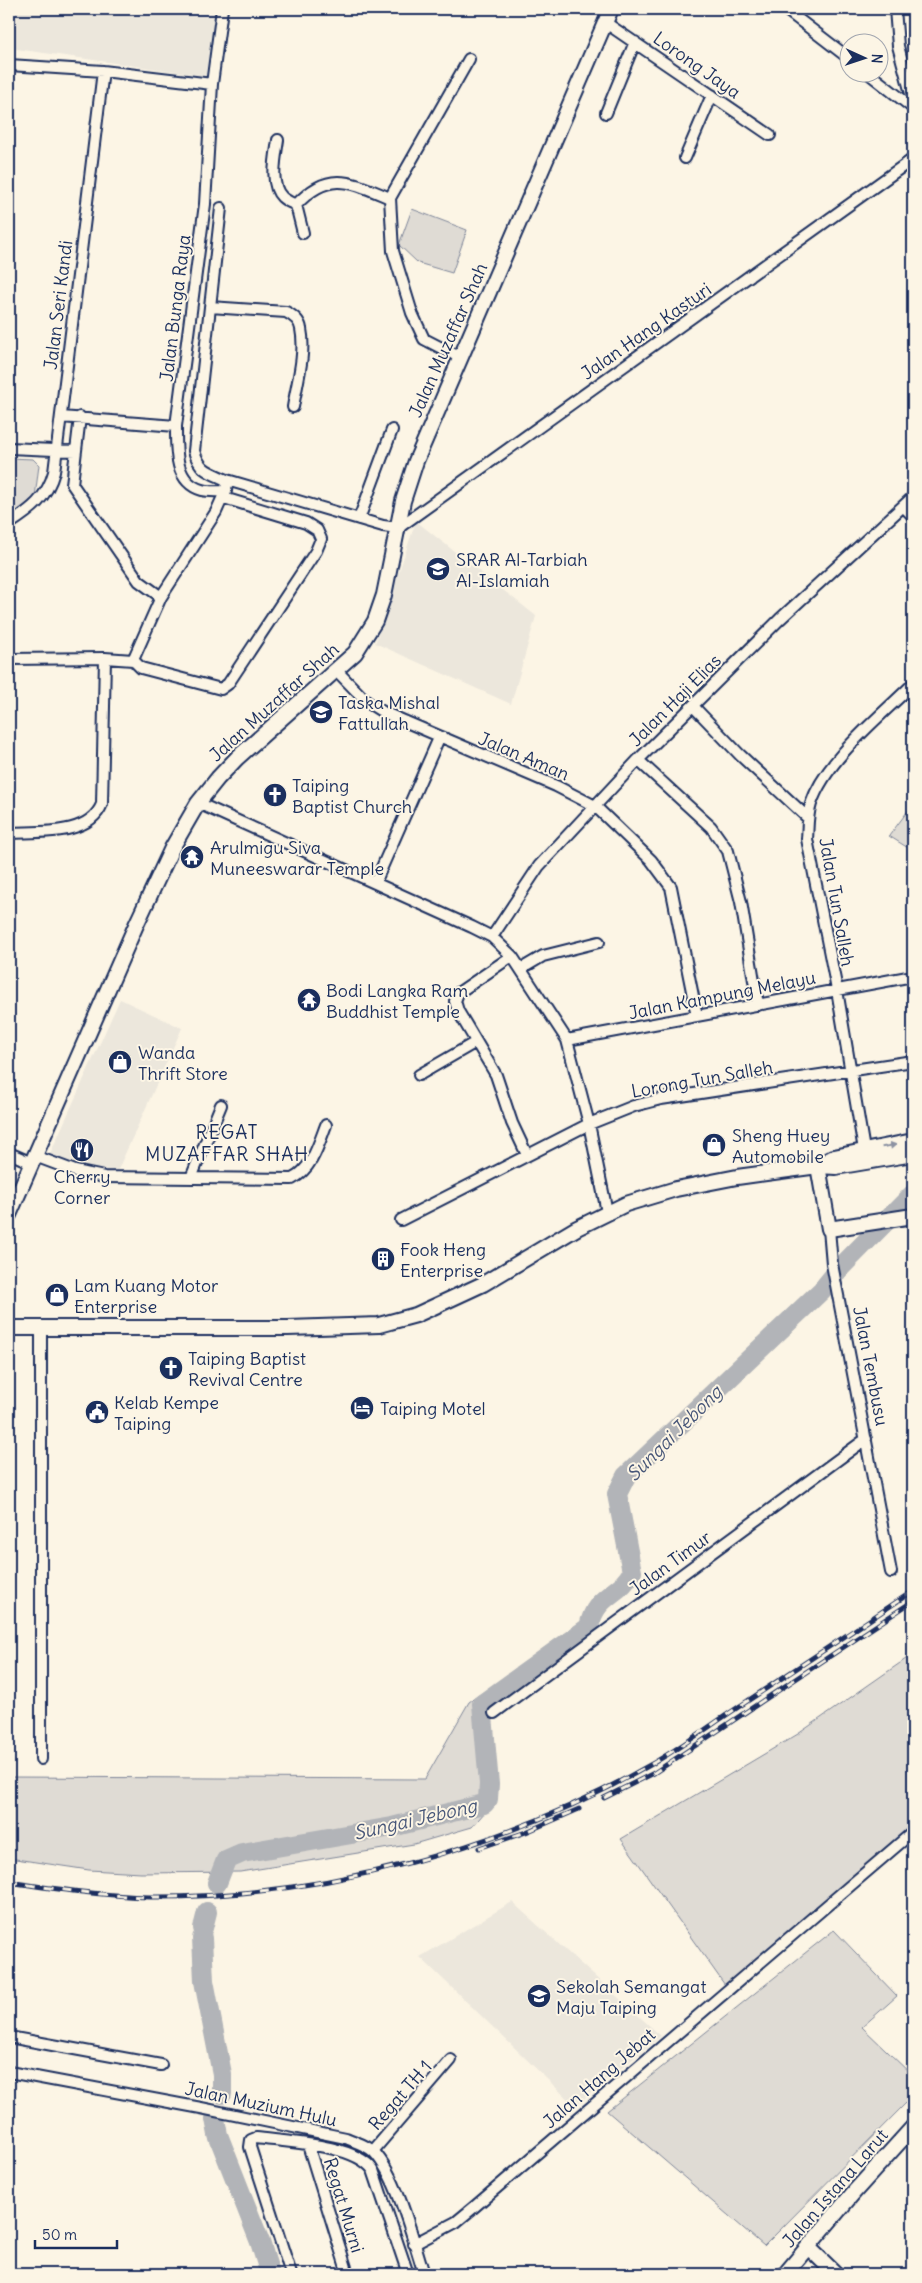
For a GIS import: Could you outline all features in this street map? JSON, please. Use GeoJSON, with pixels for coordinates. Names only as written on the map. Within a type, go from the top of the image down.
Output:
{"type":"FeatureCollection","features":[{"type":"Feature","properties":{"kind":"main road","name":"Jalan Muzaffar Shah"},"geometry":{"type":"LineString","coordinates":[[9,1215],[136,925],[172,848],[198,803],[237,758],[355,653],[375,621],[384,595],[398,528],[416,461],[612,9]]}},
{"type":"Feature","properties":{"kind":"main road"},"geometry":{"type":"LineString","coordinates":[[9,1328],[288,1328],[379,1325],[416,1315],[483,1284],[607,1212],[626,1204],[676,1189],[818,1166],[836,1167],[865,1156],[913,1142]]}},
{"type":"Feature","properties":{"kind":"main road"},"geometry":{"type":"LineString","coordinates":[[865,1156],[913,1154]]}},
{"type":"Feature","properties":{"kind":"main road","name":"Jalan Tembusu"},"geometry":{"type":"LineString","coordinates":[[818,1166],[829,1229]]}},
{"type":"Feature","properties":{"kind":"main road"},"geometry":{"type":"LineString","coordinates":[[829,1229],[912,1217]]}},
{"type":"Feature","properties":{"kind":"main road","name":"Jalan Istana Larut"},"geometry":{"type":"LineString","coordinates":[[785,2274],[913,2127]]}},
{"type":"Feature","properties":{"kind":"main road"},"geometry":{"type":"LineString","coordinates":[[808,2246],[836,2274]]}},
{"type":"Feature","properties":{"kind":"street","name":"Jalan Bunga Raya"},"geometry":{"type":"LineString","coordinates":[[133,660],[141,668],[221,689],[228,684],[316,551],[321,539],[317,530],[306,523],[225,495],[202,490],[189,482],[175,454],[176,426],[204,204],[212,84],[222,9]]}},
{"type":"Feature","properties":{"kind":"street"},"geometry":{"type":"LineString","coordinates":[[785,9],[840,51]]}},
{"type":"Feature","properties":{"kind":"street"},"geometry":{"type":"LineString","coordinates":[[895,9],[898,46],[913,101]]}},
{"type":"Feature","properties":{"kind":"street","name":"Lorong Jaya"},"geometry":{"type":"LineString","coordinates":[[606,23],[770,135]]}},
{"type":"Feature","properties":{"kind":"street"},"geometry":{"type":"LineString","coordinates":[[606,113],[635,42]]}},
{"type":"Feature","properties":{"kind":"street"},"geometry":{"type":"LineString","coordinates":[[461,358],[424,339],[412,313],[392,251],[390,198],[469,58]]}},
{"type":"Feature","properties":{"kind":"street"},"geometry":{"type":"LineString","coordinates":[[9,65],[103,71],[212,84]]}},
{"type":"Feature","properties":{"kind":"street","name":"Jalan Seri Kandi"},"geometry":{"type":"LineString","coordinates":[[9,524],[30,511],[44,497],[54,472],[103,71]]}},
{"type":"Feature","properties":{"kind":"street"},"geometry":{"type":"LineString","coordinates":[[880,82],[913,108]]}},
{"type":"Feature","properties":{"kind":"street"},"geometry":{"type":"LineString","coordinates":[[685,158],[712,95]]}},
{"type":"Feature","properties":{"kind":"street"},"geometry":{"type":"LineString","coordinates":[[278,140],[275,163],[276,188],[281,197],[296,205],[303,233]]}},
{"type":"Feature","properties":{"kind":"street","name":"Jalan Hang Kasturi"},"geometry":{"type":"LineString","coordinates":[[398,528],[913,159]]}},
{"type":"Feature","properties":{"kind":"street"},"geometry":{"type":"LineString","coordinates":[[296,205],[306,194],[326,182],[351,184],[390,198]]}},
{"type":"Feature","properties":{"kind":"street","name":"Jalan Bunga Raya"},"geometry":{"type":"LineString","coordinates":[[221,208],[194,451],[198,464],[205,470],[227,480],[359,519],[398,528]]}},
{"type":"Feature","properties":{"kind":"street"},"geometry":{"type":"LineString","coordinates":[[210,307],[286,312],[293,316],[301,327],[301,347],[293,407]]}},
{"type":"Feature","properties":{"kind":"street"},"geometry":{"type":"LineString","coordinates":[[61,417],[176,426]]}},
{"type":"Feature","properties":{"kind":"street"},"geometry":{"type":"LineString","coordinates":[[80,417],[72,484],[139,581],[161,598]]}},
{"type":"Feature","properties":{"kind":"street"},"geometry":{"type":"LineString","coordinates":[[359,519],[392,430]]}},
{"type":"Feature","properties":{"kind":"street"},"geometry":{"type":"LineString","coordinates":[[9,448],[76,451]]}},
{"type":"Feature","properties":{"kind":"street"},"geometry":{"type":"LineString","coordinates":[[9,659],[106,658],[133,660],[161,598],[225,495],[227,480]]}},
{"type":"Feature","properties":{"kind":"street","name":"Jalan Haji Elias"},"geometry":{"type":"LineString","coordinates":[[492,937],[539,866],[638,760],[780,619],[913,497]]}},
{"type":"Feature","properties":{"kind":"street"},"geometry":{"type":"LineString","coordinates":[[904,507],[913,516]]}},
{"type":"Feature","properties":{"kind":"street"},"geometry":{"type":"LineString","coordinates":[[9,834],[65,829],[83,825],[98,813],[102,804],[106,658]]}},
{"type":"Feature","properties":{"kind":"street","name":"Jalan Aman"},"geometry":{"type":"LineString","coordinates":[[337,671],[367,702],[382,712],[439,738],[556,786],[595,806],[655,863],[671,887],[697,1016]]}},
{"type":"Feature","properties":{"kind":"street","name":"Jalan Tun Salleh"},"geometry":{"type":"LineString","coordinates":[[865,1156],[837,990],[807,839],[808,818],[811,804],[824,776],[849,747],[913,684]]}},
{"type":"Feature","properties":{"kind":"street"},"geometry":{"type":"LineString","coordinates":[[694,706],[740,754],[808,818]]}},
{"type":"Feature","properties":{"kind":"street"},"geometry":{"type":"LineString","coordinates":[[375,883],[439,738]]}},
{"type":"Feature","properties":{"kind":"street"},"geometry":{"type":"LineString","coordinates":[[638,760],[711,827],[728,852],[741,902],[758,1005]]}},
{"type":"Feature","properties":{"kind":"street"},"geometry":{"type":"LineString","coordinates":[[198,803],[492,937],[512,956],[567,1040],[589,1124],[607,1212]]}},
{"type":"Feature","properties":{"kind":"street"},"geometry":{"type":"LineString","coordinates":[[521,969],[544,956],[599,942]]}},
{"type":"Feature","properties":{"kind":"street"},"geometry":{"type":"LineString","coordinates":[[512,956],[458,993],[454,1001],[496,1075],[512,1123],[527,1155]]}},
{"type":"Feature","properties":{"kind":"street","name":"Jalan Kampung Melayu"},"geometry":{"type":"LineString","coordinates":[[567,1040],[909,977]]}},
{"type":"Feature","properties":{"kind":"street"},"geometry":{"type":"LineString","coordinates":[[418,1076],[476,1042]]}},
{"type":"Feature","properties":{"kind":"street","name":"Lorong Tun Salleh"},"geometry":{"type":"LineString","coordinates":[[401,1220],[589,1124],[634,1106],[661,1099],[913,1061]]}},
{"type":"Feature","properties":{"kind":"street"},"geometry":{"type":"LineString","coordinates":[[191,1178],[221,1105]]}},
{"type":"Feature","properties":{"kind":"street"},"geometry":{"type":"LineString","coordinates":[[9,1153],[104,1177],[292,1179],[302,1174],[310,1164],[326,1125]]}},
{"type":"Feature","properties":{"kind":"street","name":"Jalan Tembusu"},"geometry":{"type":"LineString","coordinates":[[829,1229],[832,1264],[891,1572]]}},
{"type":"Feature","properties":{"kind":"street"},"geometry":{"type":"LineString","coordinates":[[41,1327],[41,1759]]}},
{"type":"Feature","properties":{"kind":"street","name":"Jalan Timur"},"geometry":{"type":"LineString","coordinates":[[494,1713],[866,1439]]}},
{"type":"Feature","properties":{"kind":"street","name":"Jalan Hang Jebat"},"geometry":{"type":"LineString","coordinates":[[414,2244],[456,2222],[473,2208],[913,1832]]}},
{"type":"Feature","properties":{"kind":"street"},"geometry":{"type":"LineString","coordinates":[[9,2037],[161,2065]]}},
{"type":"Feature","properties":{"kind":"street","name":"Regat TH 1"},"geometry":{"type":"LineString","coordinates":[[373,2151],[451,2060]]}},
{"type":"Feature","properties":{"kind":"street","name":"Jalan Muzium Hulu"},"geometry":{"type":"LineString","coordinates":[[9,2072],[305,2129],[346,2138],[373,2151]]}},
{"type":"Feature","properties":{"kind":"street"},"geometry":{"type":"LineString","coordinates":[[291,2274],[250,2147],[251,2140],[256,2138],[338,2150],[369,2163],[408,2274]]}},
{"type":"Feature","properties":{"kind":"street","name":"Regat Murni"},"geometry":{"type":"LineString","coordinates":[[308,2145],[348,2274]]}},
{"type":"Feature","properties":{"kind":"street"},"geometry":{"type":"LineString","coordinates":[[373,2151],[385,2168],[394,2187],[424,2274]]}},
{"type":"Feature","properties":{"kind":"shaded area"},"geometry":{"type":"Polygon","coordinates":[[[9,9],[216,9],[206,76],[9,48],[9,9]]]}},
{"type":"Feature","properties":{"kind":"shaded area"},"geometry":{"type":"Polygon","coordinates":[[[412,209],[467,230],[452,273],[418,263],[399,245],[412,209]]]}},
{"type":"Feature","properties":{"kind":"shaded area"},"geometry":{"type":"Polygon","coordinates":[[[9,458],[33,459],[39,465],[35,497],[9,518],[9,458]]]}},
{"type":"Feature","properties":{"kind":"shaded area","name":"SRAR Al-Tarbiah Al-Islamiah"},"geometry":{"type":"Polygon","coordinates":[[[416,521],[536,616],[511,704],[375,643],[416,521]]]}},
{"type":"Feature","properties":{"kind":"shaded area"},"geometry":{"type":"Polygon","coordinates":[[[913,804],[913,851],[889,836],[913,804]]]}},
{"type":"Feature","properties":{"kind":"shaded area"},"geometry":{"type":"Polygon","coordinates":[[[120,999],[182,1028],[111,1185],[49,1156],[120,999]]]}},
{"type":"Feature","properties":{"kind":"shaded area"},"geometry":{"type":"Polygon","coordinates":[[[913,1654],[913,1829],[727,1988],[621,1839],[798,1734],[913,1654]]]}},
{"type":"Feature","properties":{"kind":"shaded area"},"geometry":{"type":"Polygon","coordinates":[[[479,1695],[486,1785],[485,1812],[472,1827],[414,1844],[240,1872],[141,1873],[89,1870],[9,1858],[9,1777],[425,1779],[469,1702],[479,1695]]]}},
{"type":"Feature","properties":{"kind":"shaded area","name":"Sekolah Semangat Maju Taiping"},"geometry":{"type":"Polygon","coordinates":[[[512,1902],[661,2036],[575,2106],[420,1957],[512,1902]]]}},
{"type":"Feature","properties":{"kind":"shaded area"},"geometry":{"type":"Polygon","coordinates":[[[834,1930],[897,1996],[862,2027],[913,2076],[913,2096],[764,2246],[607,2111],[834,1930]]]}},
{"type":"Feature","properties":{"kind":"shaded area"},"geometry":{"type":"Polygon","coordinates":[[[9,2077],[18,2079],[9,2144],[9,2077]]]}},
{"type":"Feature","properties":{"kind":"waterway","name":"Sungai Jebong"},"geometry":{"type":"LineString","coordinates":[[217,1883],[226,1860],[242,1853],[392,1827],[484,1804],[488,1799],[489,1784],[482,1704],[589,1627],[597,1607],[621,1586],[632,1572],[617,1494],[626,1476],[822,1290],[840,1268],[913,1194]]}},
{"type":"Feature","properties":{"kind":"waterway","name":"Sungai Jebong"},"geometry":{"type":"LineString","coordinates":[[203,1928],[207,1912]]}},
{"type":"Feature","properties":{"kind":"waterway","name":"Sungai Jebong"},"geometry":{"type":"LineString","coordinates":[[202,1938],[204,1981],[222,2074],[222,2094]]}},
{"type":"Feature","properties":{"kind":"waterway","name":"Sungai Jebong"},"geometry":{"type":"LineString","coordinates":[[215,2119],[218,2135],[260,2242],[270,2274]]}},
{"type":"Feature","properties":{"kind":"railway"},"geometry":{"type":"LineString","coordinates":[[9,1882],[115,1895],[151,1897],[215,1895],[280,1889],[345,1878],[409,1863],[472,1844],[534,1821],[593,1795],[650,1765],[683,1745],[913,1591]]}},
{"type":"Feature","properties":{"kind":"railway"},"geometry":{"type":"LineString","coordinates":[[604,1798],[654,1773],[913,1601]]}},
{"type":"Feature","properties":{"kind":"railway"},"geometry":{"type":"LineString","coordinates":[[479,1848],[526,1832],[579,1809]]}},
{"type":"Feature","properties":{"kind":"place","name":"SRAR Al-Tarbiah Al-Islamiah"},"geometry":{"type":"Point","coordinates":[438,569]}},
{"type":"Feature","properties":{"kind":"place","name":"Taska Mishal Fattullah"},"geometry":{"type":"Point","coordinates":[321,712]}},
{"type":"Feature","properties":{"kind":"place","name":"Taiping Baptist Church"},"geometry":{"type":"Point","coordinates":[275,795]}},
{"type":"Feature","properties":{"kind":"place","name":"Arulmigu Siva Muneeswarar Temple"},"geometry":{"type":"Point","coordinates":[192,857]}},
{"type":"Feature","properties":{"kind":"place","name":"Bodi Langka Ram Buddhist Temple"},"geometry":{"type":"Point","coordinates":[309,1000]}},
{"type":"Feature","properties":{"kind":"place","name":"Wanda Thrift Store"},"geometry":{"type":"Point","coordinates":[120,1062]}},
{"type":"Feature","properties":{"kind":"place","name":"Sheng Huey Automobile"},"geometry":{"type":"Point","coordinates":[714,1145]}},
{"type":"Feature","properties":{"kind":"place","name":"Cherry Corner"},"geometry":{"type":"Point","coordinates":[82,1150]}},
{"type":"Feature","properties":{"kind":"place","name":"Fook Heng Enterprise"},"geometry":{"type":"Point","coordinates":[383,1259]}},
{"type":"Feature","properties":{"kind":"place","name":"Lam Kuang Motor Enterprise"},"geometry":{"type":"Point","coordinates":[57,1295]}},
{"type":"Feature","properties":{"kind":"place","name":"Taiping Baptist Revival Centre"},"geometry":{"type":"Point","coordinates":[171,1368]}},
{"type":"Feature","properties":{"kind":"place","name":"Taiping Motel"},"geometry":{"type":"Point","coordinates":[362,1408]}},
{"type":"Feature","properties":{"kind":"place","name":"Kelab Kempe Taiping"},"geometry":{"type":"Point","coordinates":[97,1412]}},
{"type":"Feature","properties":{"kind":"place","name":"Sekolah Semangat Maju Taiping"},"geometry":{"type":"Point","coordinates":[539,1996]}},
{"type":"Feature","properties":{"kind":"district","name":"REGAT MUZAFFAR SHAH"},"geometry":{"type":"Point","coordinates":[227,1143]}}]}
